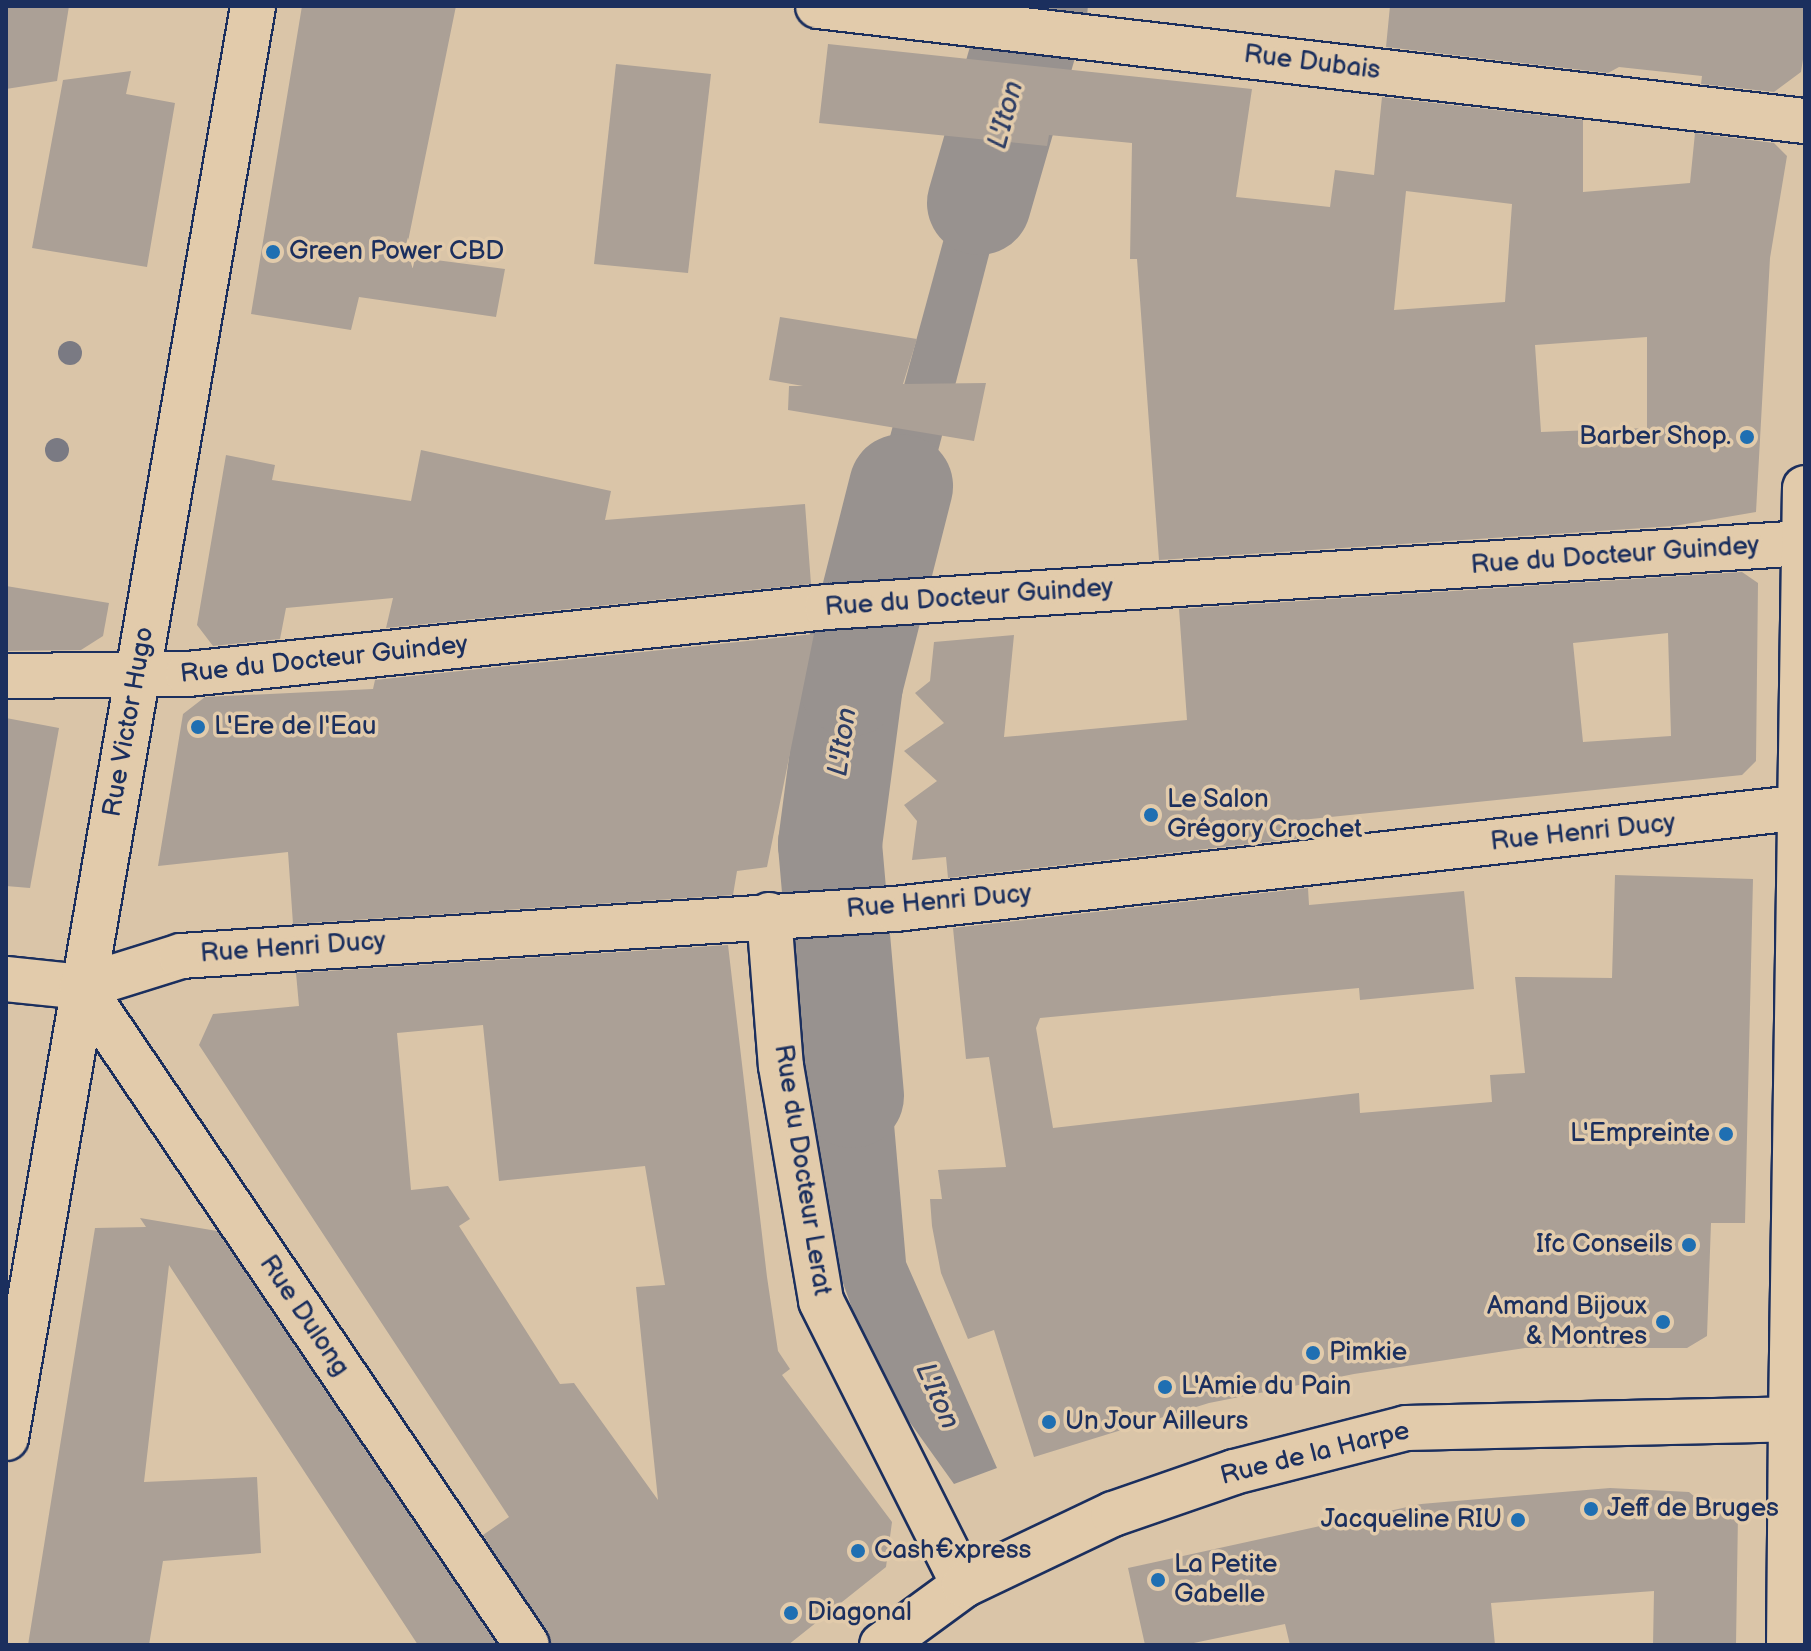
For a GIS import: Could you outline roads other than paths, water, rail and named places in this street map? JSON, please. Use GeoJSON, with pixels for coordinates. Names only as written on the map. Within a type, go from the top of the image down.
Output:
{"type":"FeatureCollection","features":[{"type":"Feature","properties":{"kind":"street","name":"Rue Victor Hugo"},"geometry":{"type":"LineString","coordinates":[[6,1438],[253,6]]}},
{"type":"Feature","properties":{"kind":"street","name":"Rue Dubais"},"geometry":{"type":"LineString","coordinates":[[818,6],[1805,121]]}},
{"type":"Feature","properties":{"kind":"street"},"geometry":{"type":"LineString","coordinates":[[1789,1645],[1805,488]]}},
{"type":"Feature","properties":{"kind":"street","name":"Rue du Docteur Guindey"},"geometry":{"type":"LineString","coordinates":[[6,676],[136,678],[827,607],[1803,543]]}},
{"type":"Feature","properties":{"kind":"street","name":"Rue Henri Ducy"},"geometry":{"type":"LineString","coordinates":[[82,987],[181,956],[895,909],[1802,808]]}},
{"type":"Feature","properties":{"kind":"street","name":"Rue du Docteur Lerat"},"geometry":{"type":"LineString","coordinates":[[769,915],[781,1066],[821,1301],[964,1585]]}},
{"type":"Feature","properties":{"kind":"street"},"geometry":{"type":"LineString","coordinates":[[6,979],[82,987]]}},
{"type":"Feature","properties":{"kind":"street","name":"Rue Dulong"},"geometry":{"type":"LineString","coordinates":[[82,987],[527,1645]]}},
{"type":"Feature","properties":{"kind":"street","name":"Rue de la Harpe"},"geometry":{"type":"LineString","coordinates":[[882,1645],[964,1585],[1163,1494],[1406,1428],[1791,1419]]}},
{"type":"Feature","properties":{"kind":"water"},"geometry":{"type":"Polygon","coordinates":[[[992,62],[1038,66],[923,509],[902,583],[849,587],[992,62]]]}},
{"type":"Feature","properties":{"kind":"water"},"geometry":{"type":"Polygon","coordinates":[[[888,645],[871,864],[795,871],[836,649],[888,645]]]}},
{"type":"Feature","properties":{"kind":"water"},"geometry":{"type":"Polygon","coordinates":[[[879,951],[906,1262],[997,1468],[954,1484],[876,1375],[834,1258],[822,1191],[803,958],[879,951]]]}},
{"type":"Feature","properties":{"kind":"waterway","name":"L'Iton"},"geometry":{"type":"LineString","coordinates":[[979,203],[1036,6]]}},
{"type":"Feature","properties":{"kind":"waterway","name":"L'Iton"},"geometry":{"type":"LineString","coordinates":[[852,1096],[830,844],[851,684],[901,486]]}},
{"type":"Feature","properties":{"kind":"place","name":"Green Power CBD"},"geometry":{"type":"Point","coordinates":[273,252]}},
{"type":"Feature","properties":{"kind":"place","name":"Barber Shop."},"geometry":{"type":"Point","coordinates":[1747,437]}},
{"type":"Feature","properties":{"kind":"place","name":"L'Ere de l'Eau"},"geometry":{"type":"Point","coordinates":[198,727]}},
{"type":"Feature","properties":{"kind":"place","name":"Le Salon Grégory Crochet"},"geometry":{"type":"Point","coordinates":[1151,815]}},
{"type":"Feature","properties":{"kind":"place","name":"L'Empreinte"},"geometry":{"type":"Point","coordinates":[1726,1134]}},
{"type":"Feature","properties":{"kind":"place","name":"Ifc Conseils"},"geometry":{"type":"Point","coordinates":[1689,1245]}},
{"type":"Feature","properties":{"kind":"place","name":"Amand Bijoux & Montres"},"geometry":{"type":"Point","coordinates":[1663,1322]}},
{"type":"Feature","properties":{"kind":"place","name":"Pimkie"},"geometry":{"type":"Point","coordinates":[1313,1353]}},
{"type":"Feature","properties":{"kind":"place","name":"L'Amie du Pain"},"geometry":{"type":"Point","coordinates":[1165,1387]}},
{"type":"Feature","properties":{"kind":"place","name":"Un Jour Ailleurs"},"geometry":{"type":"Point","coordinates":[1049,1422]}},
{"type":"Feature","properties":{"kind":"place","name":"Jeff de Bruges"},"geometry":{"type":"Point","coordinates":[1591,1509]}},
{"type":"Feature","properties":{"kind":"place","name":"Jacqueline RIU"},"geometry":{"type":"Point","coordinates":[1518,1520]}},
{"type":"Feature","properties":{"kind":"place","name":"Cash€xpress"},"geometry":{"type":"Point","coordinates":[858,1551]}},
{"type":"Feature","properties":{"kind":"place","name":"La Petite Gabelle"},"geometry":{"type":"Point","coordinates":[1158,1580]}},
{"type":"Feature","properties":{"kind":"place","name":"Diagonal"},"geometry":{"type":"Point","coordinates":[791,1613]}}]}
